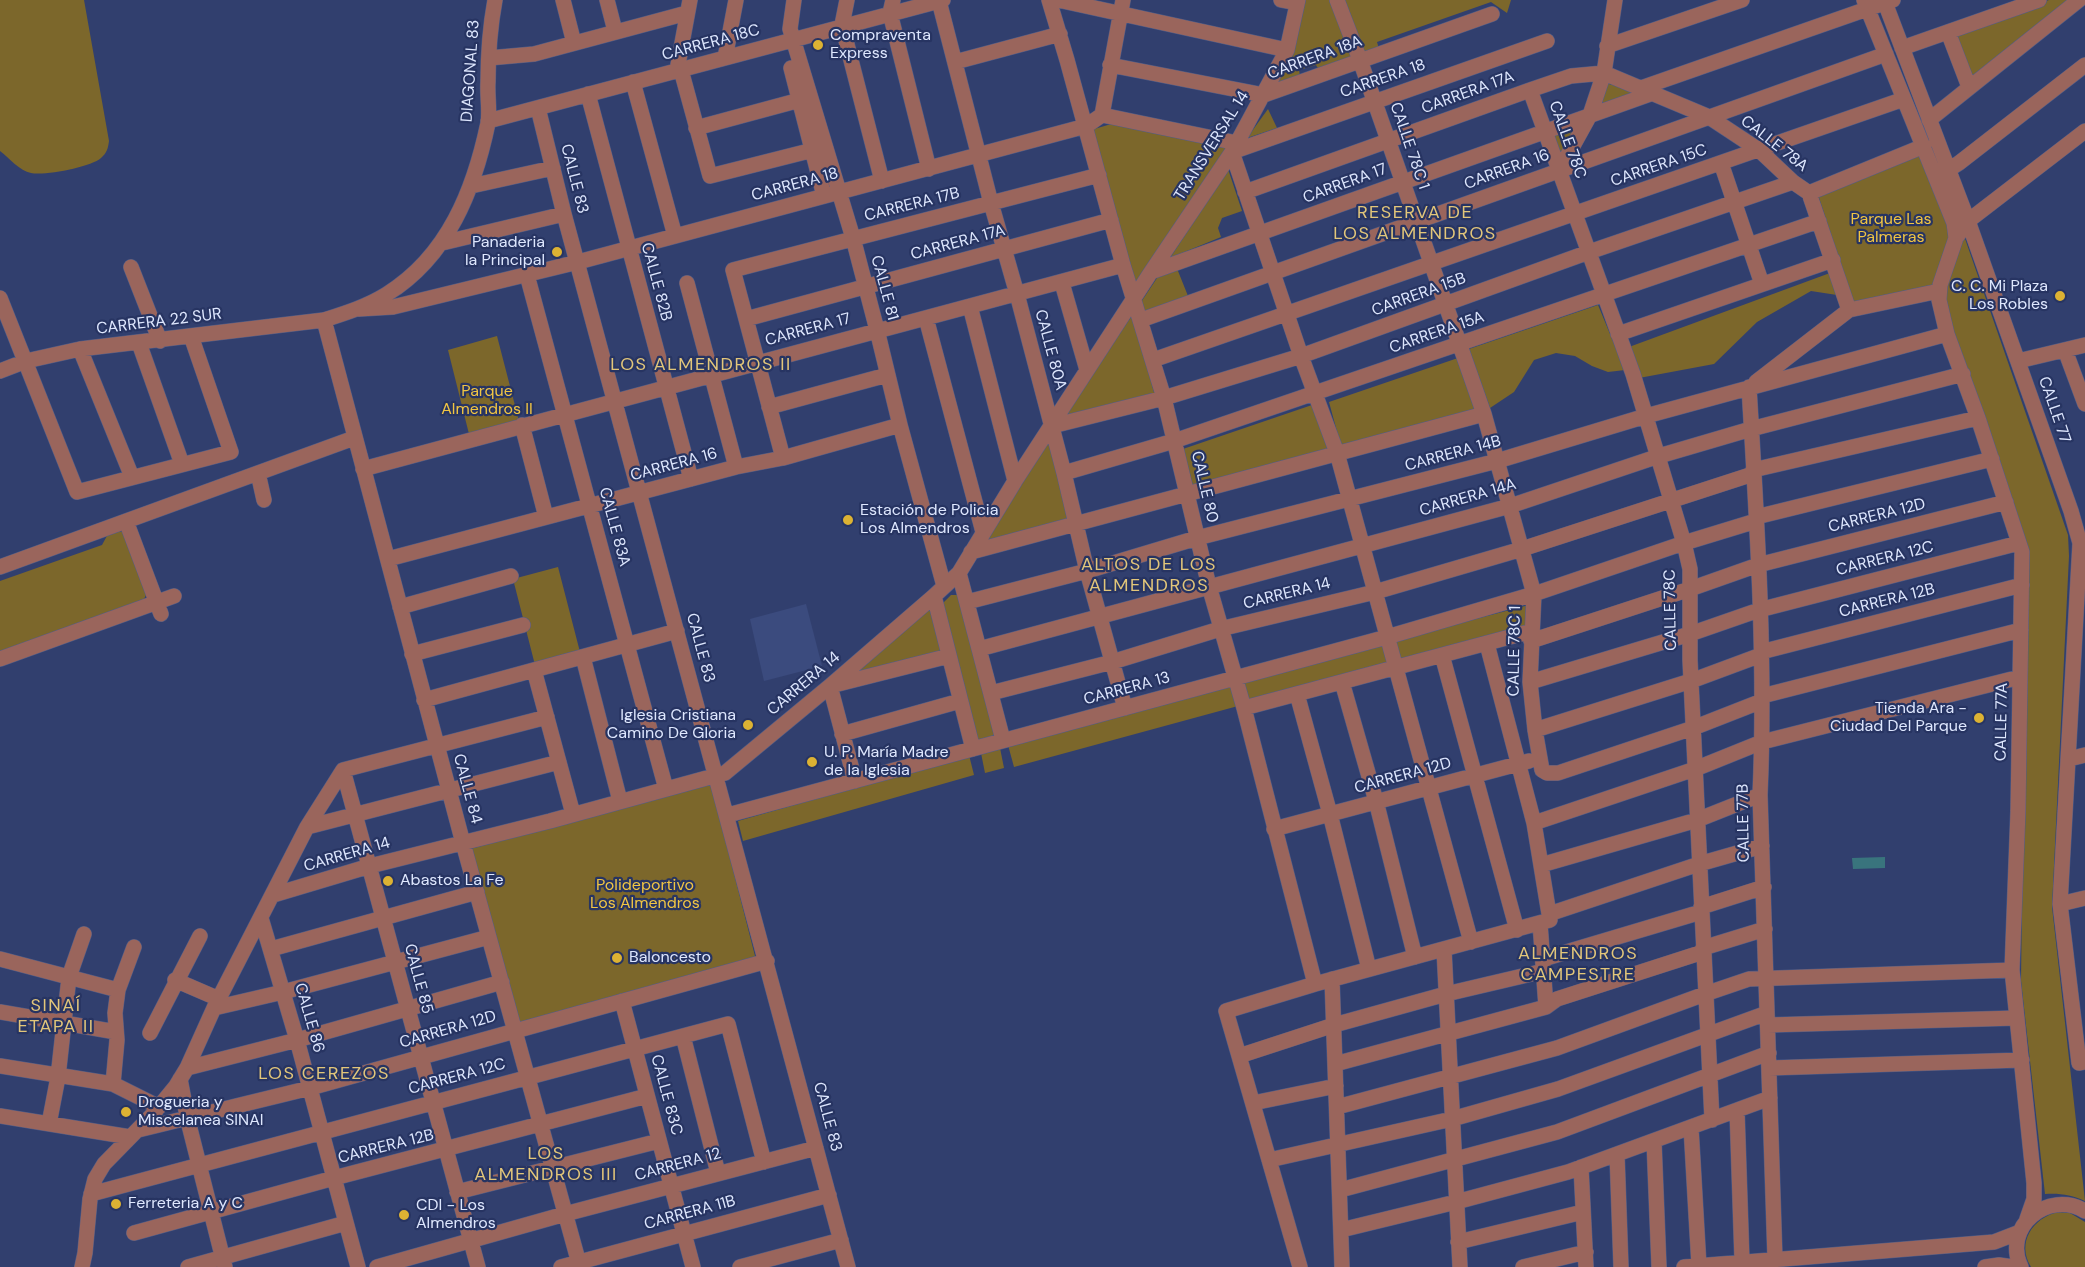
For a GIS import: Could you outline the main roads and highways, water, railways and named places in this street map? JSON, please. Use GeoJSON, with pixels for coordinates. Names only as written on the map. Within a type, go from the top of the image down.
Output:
{"type":"FeatureCollection","features":[{"type":"Feature","properties":{"kind":"place","name":"Compraventa Express"},"geometry":{"type":"Point","coordinates":[818,45]}},
{"type":"Feature","properties":{"kind":"place","name":"Panaderia la Principal"},"geometry":{"type":"Point","coordinates":[557,252]}},
{"type":"Feature","properties":{"kind":"place","name":"C. C. Mi Plaza Los Robles"},"geometry":{"type":"Point","coordinates":[2060,296]}},
{"type":"Feature","properties":{"kind":"place","name":"Estación de Policia Los Almendros"},"geometry":{"type":"Point","coordinates":[848,520]}},
{"type":"Feature","properties":{"kind":"place","name":"Tienda Ara - Ciudad Del Parque"},"geometry":{"type":"Point","coordinates":[1979,718]}},
{"type":"Feature","properties":{"kind":"place","name":"Iglesia Cristiana Camino De Gloria"},"geometry":{"type":"Point","coordinates":[748,725]}},
{"type":"Feature","properties":{"kind":"place","name":"U. P. María Madre de la Iglesia"},"geometry":{"type":"Point","coordinates":[812,762]}},
{"type":"Feature","properties":{"kind":"place","name":"Abastos La Fe"},"geometry":{"type":"Point","coordinates":[388,881]}},
{"type":"Feature","properties":{"kind":"place","name":"Baloncesto"},"geometry":{"type":"Point","coordinates":[617,958]}},
{"type":"Feature","properties":{"kind":"place","name":"Drogueria y Miscelanea SINAI"},"geometry":{"type":"Point","coordinates":[126,1112]}},
{"type":"Feature","properties":{"kind":"place","name":"Ferreteria A y C"},"geometry":{"type":"Point","coordinates":[116,1204]}},
{"type":"Feature","properties":{"kind":"place","name":"CDI - Los Almendros"},"geometry":{"type":"Point","coordinates":[404,1215]}},
{"type":"Feature","properties":{"kind":"district","name":"RESERVA DE LOS ALMENDROS"},"geometry":{"type":"Point","coordinates":[1415,223]}},
{"type":"Feature","properties":{"kind":"district","name":"LOS ALMENDROS II"},"geometry":{"type":"Point","coordinates":[701,365]}},
{"type":"Feature","properties":{"kind":"district","name":"ALTOS DE LOS ALMENDROS"},"geometry":{"type":"Point","coordinates":[1149,575]}},
{"type":"Feature","properties":{"kind":"district","name":"ALMENDROS CAMPESTRE"},"geometry":{"type":"Point","coordinates":[1578,964]}},
{"type":"Feature","properties":{"kind":"district","name":"SINAÍ ETAPA II"},"geometry":{"type":"Point","coordinates":[56,1016]}},
{"type":"Feature","properties":{"kind":"district","name":"LOS CEREZOS"},"geometry":{"type":"Point","coordinates":[324,1074]}},
{"type":"Feature","properties":{"kind":"district","name":"LOS ALMENDROS III"},"geometry":{"type":"Point","coordinates":[546,1164]}},
{"type":"Feature","properties":{"kind":"park label","name":"Parque Las Palmeras"},"geometry":{"type":"Point","coordinates":[1891,229]}},
{"type":"Feature","properties":{"kind":"park label","name":"Parque Almendros II"},"geometry":{"type":"Point","coordinates":[487,401]}},
{"type":"Feature","properties":{"kind":"park label","name":"Polideportivo Los Almendros"},"geometry":{"type":"Point","coordinates":[645,895]}}]}
